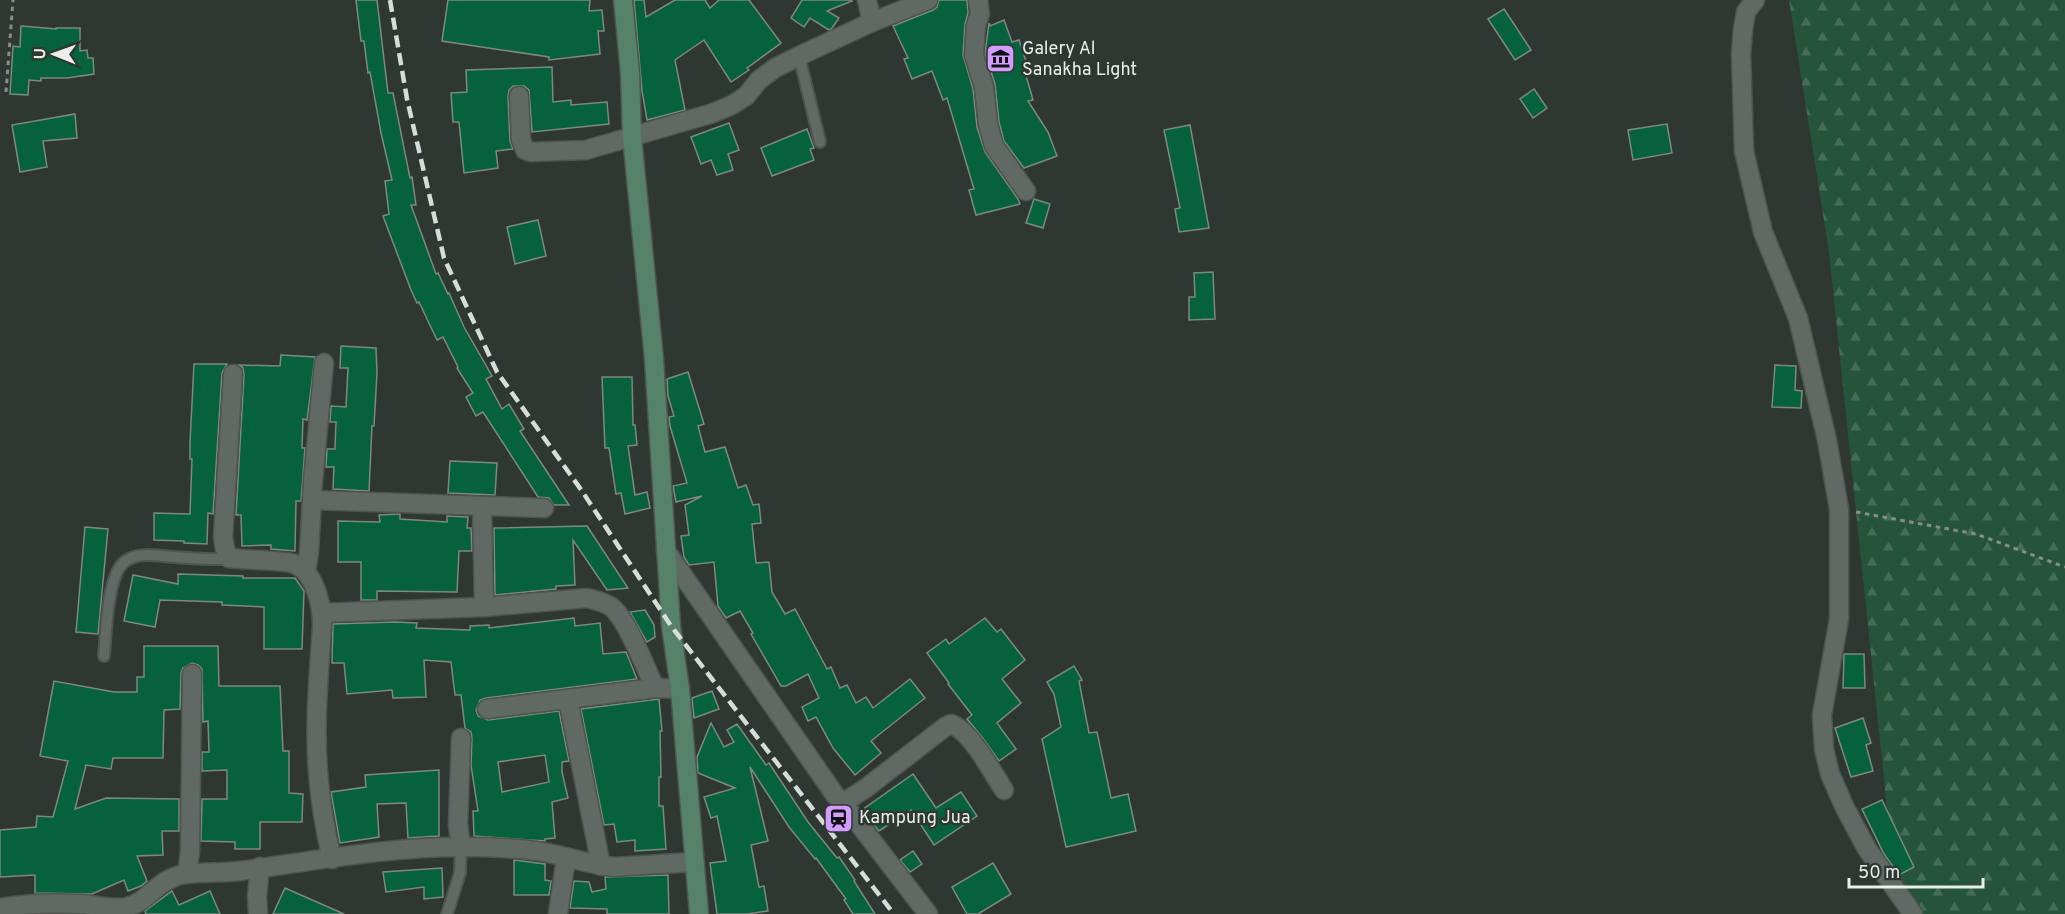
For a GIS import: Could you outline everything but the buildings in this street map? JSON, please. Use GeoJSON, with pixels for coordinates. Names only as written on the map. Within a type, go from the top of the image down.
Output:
{"type":"FeatureCollection","features":[{"type":"Feature","properties":{"kind":"street"},"geometry":{"type":"LineString","coordinates":[[623,0],[630,74],[632,137],[654,359],[671,626],[680,689],[699,914]]}},
{"type":"Feature","properties":{"kind":"street"},"geometry":{"type":"LineString","coordinates":[[867,0],[872,22]]}},
{"type":"Feature","properties":{"kind":"street"},"geometry":{"type":"LineString","coordinates":[[519,96],[521,140],[525,150],[531,152],[586,150],[694,120],[732,105],[746,96],[759,80],[775,68],[872,22],[928,0]]}},
{"type":"Feature","properties":{"kind":"street"},"geometry":{"type":"LineString","coordinates":[[978,0],[980,14],[976,25],[974,55],[984,87],[988,124],[994,146],[1026,191]]}},
{"type":"Feature","properties":{"kind":"street"},"geometry":{"type":"LineString","coordinates":[[1755,0],[1746,12],[1742,37],[1744,151],[1763,232],[1798,318],[1827,440],[1839,509],[1839,619],[1822,715],[1824,748],[1830,774],[1845,808],[1867,849],[1913,914]]}},
{"type":"Feature","properties":{"kind":"street"},"geometry":{"type":"LineString","coordinates":[[306,572],[324,363]]}},
{"type":"Feature","properties":{"kind":"street"},"geometry":{"type":"LineString","coordinates":[[234,374],[223,537],[225,549],[229,558],[294,564],[306,572],[319,595],[322,613],[317,711],[318,771],[323,821],[332,859]]}},
{"type":"Feature","properties":{"kind":"street"},"geometry":{"type":"LineString","coordinates":[[312,500],[544,508]]}},
{"type":"Feature","properties":{"kind":"street"},"geometry":{"type":"LineString","coordinates":[[482,506],[484,607]]}},
{"type":"Feature","properties":{"kind":"street"},"geometry":{"type":"LineString","coordinates":[[666,551],[836,795],[928,914]]}},
{"type":"Feature","properties":{"kind":"street"},"geometry":{"type":"LineString","coordinates":[[322,613],[484,607],[587,598],[612,607],[621,618],[655,688]]}},
{"type":"Feature","properties":{"kind":"street"},"geometry":{"type":"LineString","coordinates":[[187,874],[190,852],[192,674]]}},
{"type":"Feature","properties":{"kind":"street"},"geometry":{"type":"LineString","coordinates":[[487,709],[655,688],[680,689]]}},
{"type":"Feature","properties":{"kind":"street"},"geometry":{"type":"LineString","coordinates":[[568,699],[601,866]]}},
{"type":"Feature","properties":{"kind":"street"},"geometry":{"type":"LineString","coordinates":[[843,803],[951,724],[965,734],[1004,790]]}},
{"type":"Feature","properties":{"kind":"street"},"geometry":{"type":"LineString","coordinates":[[461,738],[458,825],[461,847]]}},
{"type":"Feature","properties":{"kind":"street"},"geometry":{"type":"LineString","coordinates":[[0,908],[24,904],[60,903],[124,908],[141,900],[169,878],[187,874],[239,871],[332,859],[372,851],[461,847],[543,852],[614,867],[694,862]]}},
{"type":"Feature","properties":{"kind":"street"},"geometry":{"type":"LineString","coordinates":[[558,914],[566,858]]}},
{"type":"Feature","properties":{"kind":"street"},"geometry":{"type":"LineString","coordinates":[[258,914],[260,867]]}},
{"type":"Feature","properties":{"kind":"lane"},"geometry":{"type":"LineString","coordinates":[[799,56],[820,142]]}},
{"type":"Feature","properties":{"kind":"lane"},"geometry":{"type":"LineString","coordinates":[[104,656],[111,592],[124,562],[138,556],[216,560],[229,558]]}},
{"type":"Feature","properties":{"kind":"lane"},"geometry":{"type":"LineString","coordinates":[[447,914],[460,873],[461,847]]}},
{"type":"Feature","properties":{"kind":"path"},"geometry":{"type":"LineString","coordinates":[[6,92],[13,0]]}},
{"type":"Feature","properties":{"kind":"path"},"geometry":{"type":"LineString","coordinates":[[1839,509],[1976,534],[2065,567]]}},
{"type":"Feature","properties":{"kind":"green space"},"geometry":{"type":"Polygon","coordinates":[[[1789,0],[2065,0],[2065,914],[1906,914],[1897,904],[1829,252],[1789,0]]]}},
{"type":"Feature","properties":{"kind":"railway"},"geometry":{"type":"LineString","coordinates":[[390,0],[407,99],[444,258],[497,372],[582,491],[671,626],[894,914]]}},
{"type":"Feature","properties":{"kind":"place","name":"Galery Al Sanakha Light"},"geometry":{"type":"Point","coordinates":[1001,59]}},
{"type":"Feature","properties":{"kind":"place","name":"Kampung Jua"},"geometry":{"type":"Point","coordinates":[838,818]}}]}
